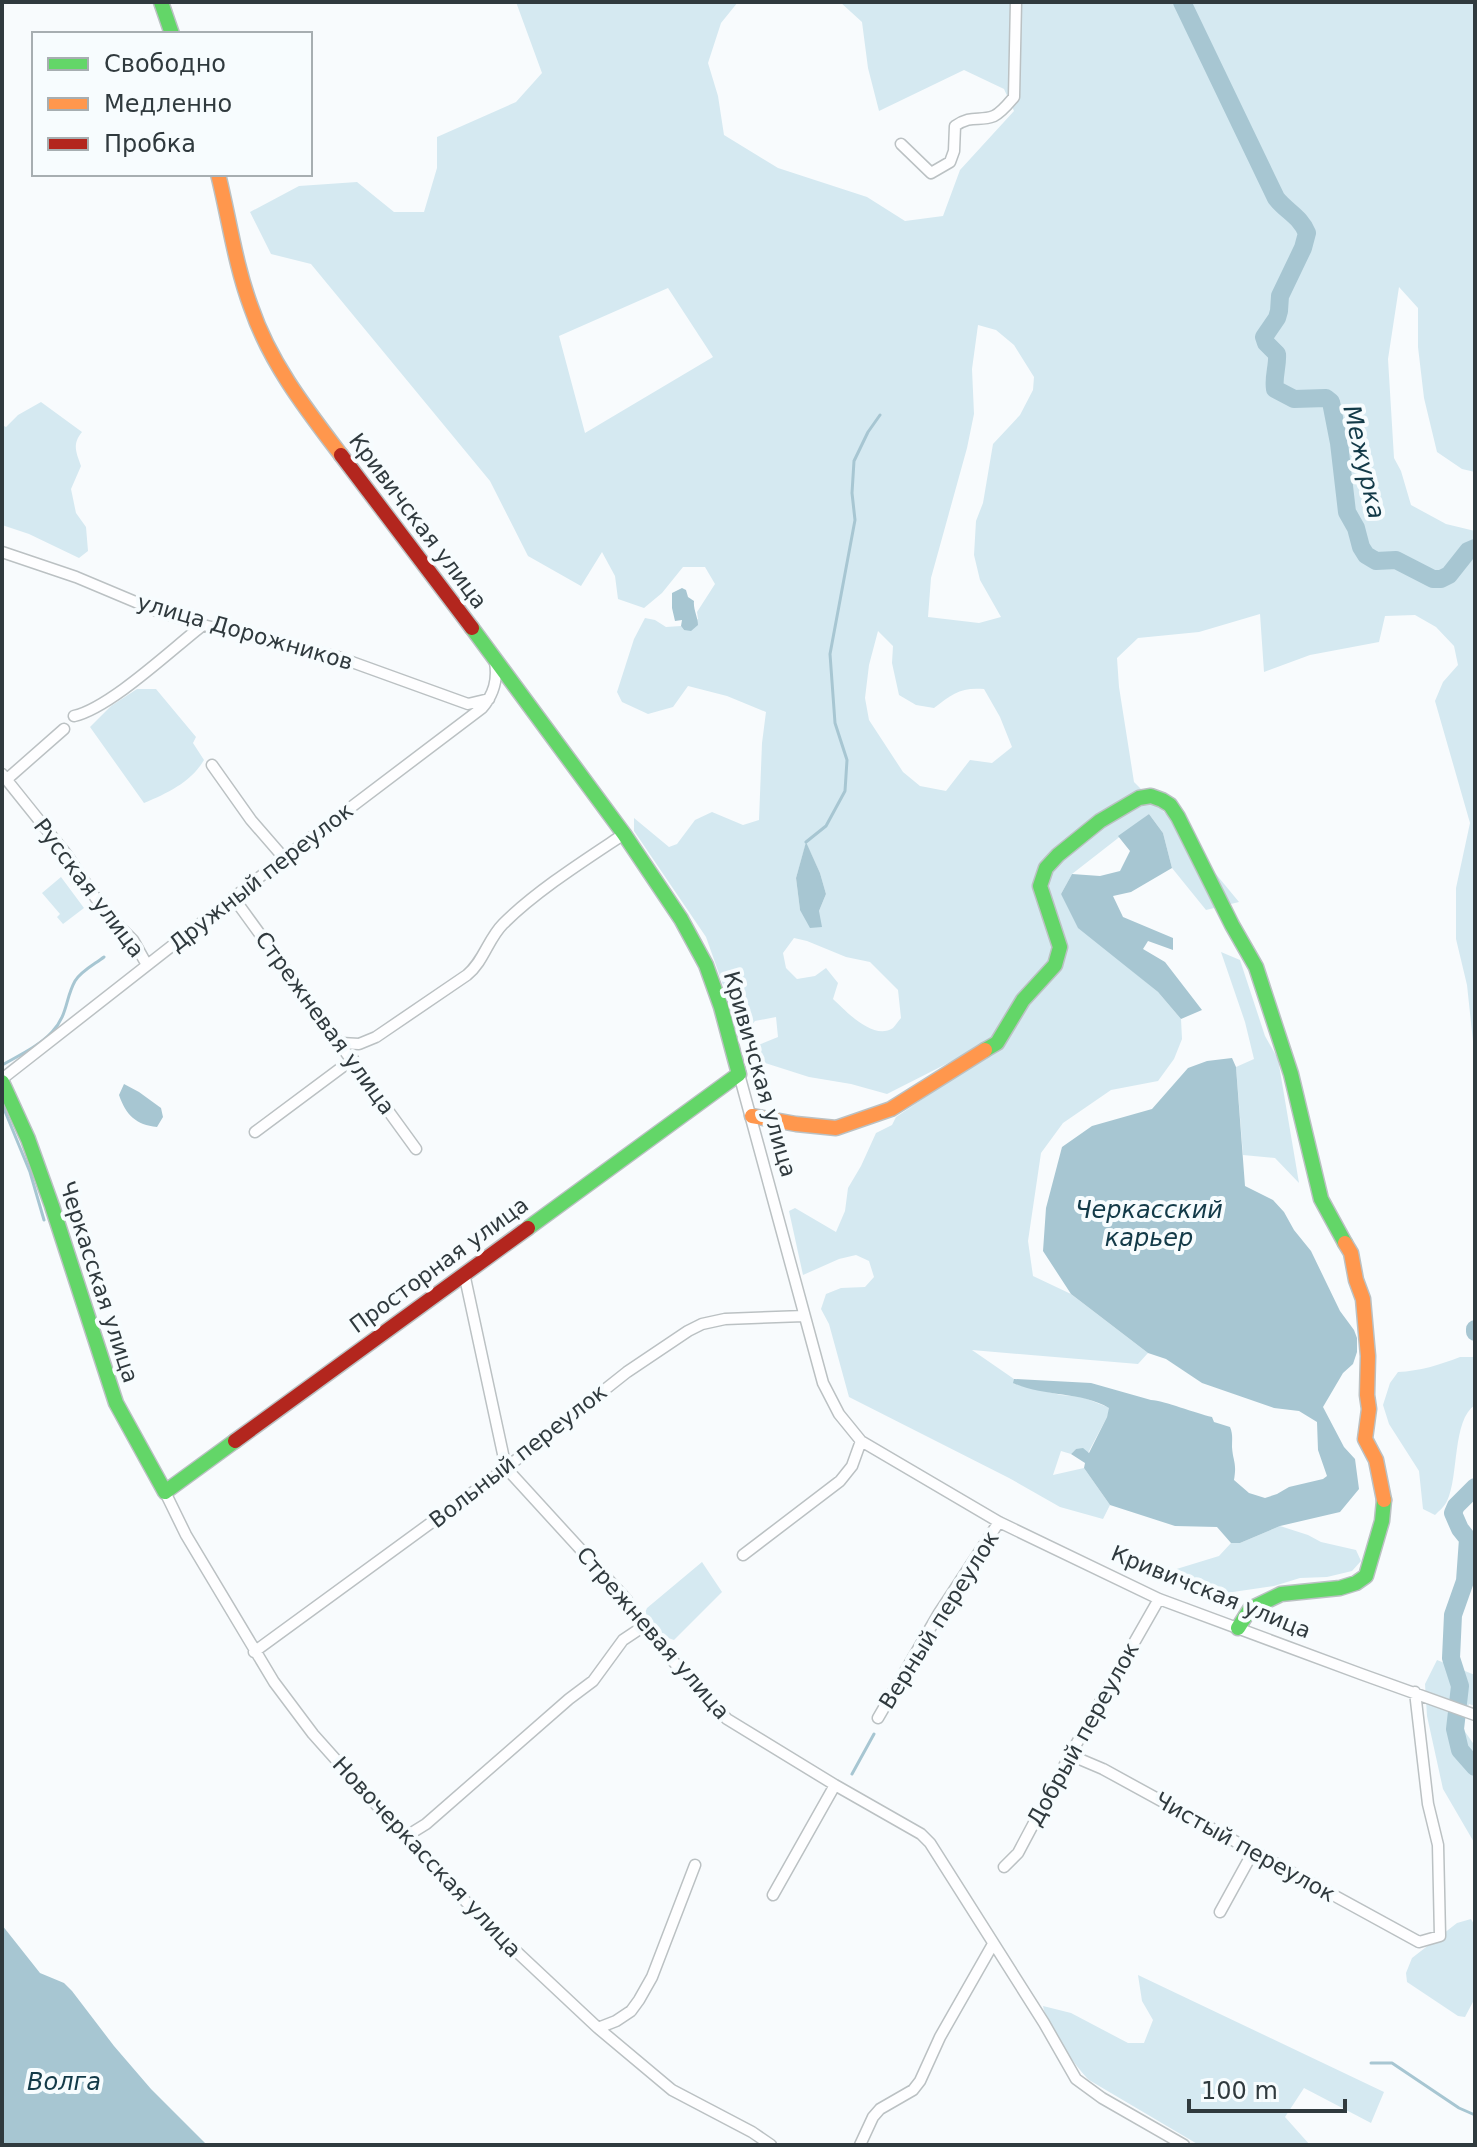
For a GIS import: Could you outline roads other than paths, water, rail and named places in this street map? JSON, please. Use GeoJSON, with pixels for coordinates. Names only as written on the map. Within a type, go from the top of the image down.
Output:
{"type":"FeatureCollection","features":[{"type":"Feature","properties":{"kind":"street"},"geometry":{"type":"LineString","coordinates":[[161,2],[171,32]]}},
{"type":"Feature","properties":{"kind":"street"},"geometry":{"type":"LineString","coordinates":[[901,144],[931,173],[950,162],[954,151],[955,126],[965,118],[998,114],[1014,97],[1016,2]]}},
{"type":"Feature","properties":{"kind":"street","name":"Кривичская улица"},"geometry":{"type":"LineString","coordinates":[[218,176],[248,300],[260,333],[299,400],[554,737],[624,834],[698,947],[721,1007],[827,1391],[839,1414],[861,1441],[999,1522],[1159,1599],[1475,1715]]}},
{"type":"Feature","properties":{"kind":"street","name":"улица Дорожников"},"geometry":{"type":"LineString","coordinates":[[2,552],[76,577],[157,611],[203,625],[338,657],[468,704],[489,699]]}},
{"type":"Feature","properties":{"kind":"street"},"geometry":{"type":"LineString","coordinates":[[74,716],[89,713],[203,625]]}},
{"type":"Feature","properties":{"kind":"street"},"geometry":{"type":"LineString","coordinates":[[489,699],[497,678],[495,662]]}},
{"type":"Feature","properties":{"kind":"street","name":"Дружный переулок"},"geometry":{"type":"LineString","coordinates":[[2,1081],[233,897],[477,712],[489,699]]}},
{"type":"Feature","properties":{"kind":"street"},"geometry":{"type":"LineString","coordinates":[[4,777],[64,729]]}},
{"type":"Feature","properties":{"kind":"street"},"geometry":{"type":"LineString","coordinates":[[212,765],[251,820],[284,858]]}},
{"type":"Feature","properties":{"kind":"street","name":"Русская улица"},"geometry":{"type":"LineString","coordinates":[[4,777],[67,855],[105,912],[133,940],[147,965]]}},
{"type":"Feature","properties":{"kind":"street"},"geometry":{"type":"LineString","coordinates":[[752,1116],[836,1128],[891,1109],[997,1043],[1023,1000],[1055,965],[1060,947],[1040,886],[1046,868],[1100,821],[1139,798],[1151,796],[1170,805],[1256,967],[1291,1074],[1321,1199],[1351,1253],[1363,1299],[1368,1356],[1369,1409],[1365,1439],[1376,1460],[1385,1503],[1366,1576],[1340,1588],[1281,1594],[1250,1609],[1238,1628]]}},
{"type":"Feature","properties":{"kind":"street"},"geometry":{"type":"LineString","coordinates":[[341,1043],[359,1044],[376,1037],[467,975],[477,966],[498,929],[510,917],[624,834]]}},
{"type":"Feature","properties":{"kind":"street","name":"Стрежневая улица"},"geometry":{"type":"LineString","coordinates":[[233,897],[416,1149]]}},
{"type":"Feature","properties":{"kind":"street"},"geometry":{"type":"LineString","coordinates":[[255,1132],[353,1059]]}},
{"type":"Feature","properties":{"kind":"street","name":"Просторная улица"},"geometry":{"type":"LineString","coordinates":[[165,1492],[739,1074]]}},
{"type":"Feature","properties":{"kind":"street","name":"Черкасская улица"},"geometry":{"type":"LineString","coordinates":[[2,1081],[28,1139],[52,1206],[116,1403],[165,1492]]}},
{"type":"Feature","properties":{"kind":"street"},"geometry":{"type":"LineString","coordinates":[[464,1273],[506,1468]]}},
{"type":"Feature","properties":{"kind":"street","name":"Вольный переулок"},"geometry":{"type":"LineString","coordinates":[[254,1652],[506,1468],[627,1372],[702,1324],[725,1319],[804,1316]]}},
{"type":"Feature","properties":{"kind":"street"},"geometry":{"type":"LineString","coordinates":[[743,1555],[840,1481],[852,1466],[861,1441]]}},
{"type":"Feature","properties":{"kind":"street","name":"Стрежневая улица"},"geometry":{"type":"LineString","coordinates":[[506,1468],[626,1599],[659,1646],[727,1719],[921,1834],[930,1843],[1044,2023],[1076,2079],[1102,2098],[1184,2145]]}},
{"type":"Feature","properties":{"kind":"street","name":"Новочеркасская улица"},"geometry":{"type":"LineString","coordinates":[[165,1492],[186,1535],[274,1682],[313,1734],[405,1837],[487,1924],[598,2028],[672,2090],[771,2145]]}},
{"type":"Feature","properties":{"kind":"street","name":"Верный переулок"},"geometry":{"type":"LineString","coordinates":[[878,1718],[939,1613],[999,1522]]}},
{"type":"Feature","properties":{"kind":"street","name":"Добрый переулок"},"geometry":{"type":"LineString","coordinates":[[1004,1867],[1018,1853],[1159,1599]]}},
{"type":"Feature","properties":{"kind":"street"},"geometry":{"type":"LineString","coordinates":[[405,1837],[426,1824],[593,1681],[623,1640],[644,1626]]}},
{"type":"Feature","properties":{"kind":"street","name":"Чистый переулок"},"geometry":{"type":"LineString","coordinates":[[1070,1755],[1103,1769],[1419,1942],[1440,1936],[1438,1845],[1428,1804],[1415,1692]]}},
{"type":"Feature","properties":{"kind":"street"},"geometry":{"type":"LineString","coordinates":[[773,1895],[835,1785]]}},
{"type":"Feature","properties":{"kind":"street"},"geometry":{"type":"LineString","coordinates":[[1220,1912],[1253,1852]]}},
{"type":"Feature","properties":{"kind":"street"},"geometry":{"type":"LineString","coordinates":[[598,2028],[631,2011],[639,2000],[652,1977],[695,1865]]}},
{"type":"Feature","properties":{"kind":"street"},"geometry":{"type":"LineString","coordinates":[[860,2145],[868,2125],[880,2109],[913,2090],[920,2081],[940,2037],[993,1944]]}},
{"type":"Feature","properties":{"kind":"water"},"geometry":{"type":"Polygon","coordinates":[[[682,588],[694,601],[698,625],[691,631],[684,630],[682,620],[675,621],[672,608],[672,593],[682,588]]]}},
{"type":"Feature","properties":{"kind":"water"},"geometry":{"type":"Polygon","coordinates":[[[1149,814],[1163,833],[1172,868],[1131,892],[1113,896],[1123,917],[1173,938],[1173,950],[1148,941],[1143,949],[1165,962],[1202,1010],[1181,1019],[1158,992],[1078,928],[1061,894],[1072,874],[1100,876],[1120,871],[1130,851],[1118,836],[1149,814]]]}},
{"type":"Feature","properties":{"kind":"water"},"geometry":{"type":"Polygon","coordinates":[[[806,842],[826,894],[819,911],[822,927],[810,928],[800,910],[796,878],[806,842]]]}},
{"type":"Feature","properties":{"kind":"water","name":"Черкасский карьер"},"geometry":{"type":"Polygon","coordinates":[[[1232,1058],[1236,1067],[1245,1186],[1273,1200],[1284,1212],[1311,1251],[1340,1311],[1357,1338],[1353,1364],[1343,1373],[1323,1407],[1344,1447],[1355,1459],[1359,1489],[1340,1512],[1280,1526],[1240,1543],[1231,1543],[1217,1527],[1175,1526],[1110,1505],[1084,1468],[1085,1463],[1071,1454],[1083,1448],[1089,1453],[1109,1408],[1086,1399],[1013,1383],[1014,1379],[1091,1383],[1212,1417],[1214,1422],[1230,1427],[1234,1480],[1249,1493],[1265,1498],[1327,1476],[1318,1450],[1317,1422],[1299,1411],[1274,1408],[1202,1383],[1166,1359],[1148,1353],[1071,1294],[1043,1251],[1046,1208],[1062,1147],[1092,1126],[1152,1109],[1188,1068],[1207,1061],[1232,1058]]]}},
{"type":"Feature","properties":{"kind":"water"},"geometry":{"type":"Polygon","coordinates":[[[124,1084],[161,1108],[163,1117],[157,1127],[143,1124],[125,1108],[119,1095],[124,1084]]]}},
{"type":"Feature","properties":{"kind":"water","name":"Волга"},"geometry":{"type":"Polygon","coordinates":[[[2,1925],[40,1973],[64,1983],[72,1991],[151,2089],[207,2145],[2,2145],[2,1925]]]}},
{"type":"Feature","properties":{"kind":"waterway","name":"Межурка"},"geometry":{"type":"LineString","coordinates":[[1182,2],[1276,198],[1307,233],[1280,296],[1277,318],[1264,337],[1277,354],[1275,389],[1294,399],[1326,398],[1331,402],[1347,512],[1366,555],[1376,561],[1396,560],[1433,579],[1441,579],[1449,575],[1468,551],[1475,548]]}},
{"type":"Feature","properties":{"kind":"waterway"},"geometry":{"type":"LineString","coordinates":[[806,842],[826,826],[845,791],[847,760],[835,723],[830,654],[855,520],[852,493],[854,461],[880,415]]}},
{"type":"Feature","properties":{"kind":"waterway"},"geometry":{"type":"LineString","coordinates":[[4,1064],[52,1032],[61,1019],[75,981],[104,957]]}},
{"type":"Feature","properties":{"kind":"waterway"},"geometry":{"type":"LineString","coordinates":[[2,1104],[30,1172],[44,1220]]}},
{"type":"Feature","properties":{"kind":"waterway","name":"Межурка"},"geometry":{"type":"LineString","coordinates":[[1475,1487],[1453,1513],[1468,1539],[1465,1581],[1453,1615],[1451,1658],[1460,1686],[1455,1729],[1460,1750],[1475,1767]]}},
{"type":"Feature","properties":{"kind":"waterway"},"geometry":{"type":"LineString","coordinates":[[852,1774],[874,1734]]}},
{"type":"Feature","properties":{"kind":"waterway"},"geometry":{"type":"LineString","coordinates":[[1371,2063],[1392,2063],[1459,2108],[1475,2115]]}}]}
